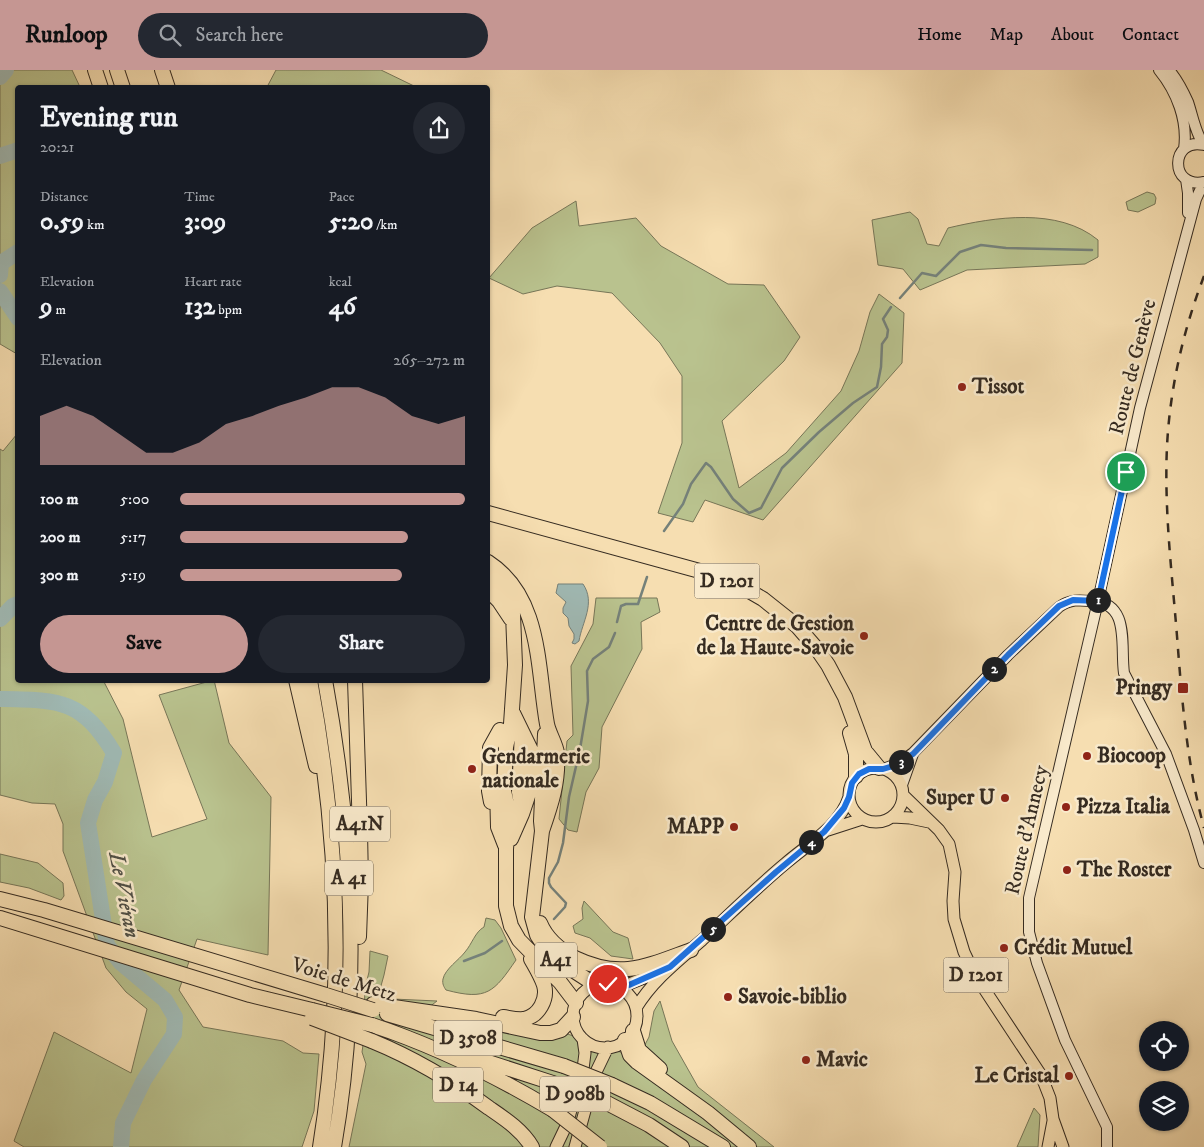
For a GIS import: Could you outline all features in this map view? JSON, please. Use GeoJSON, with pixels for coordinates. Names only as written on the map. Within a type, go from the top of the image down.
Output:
{"type":"FeatureCollection","features":[{"type":"Feature","properties":{"kind":"highway"},"geometry":{"type":"LineString","coordinates":[[93,70],[96,85]]}},
{"type":"Feature","properties":{"kind":"highway"},"geometry":{"type":"LineString","coordinates":[[93,70],[100,85]]}},
{"type":"Feature","properties":{"kind":"highway"},"geometry":{"type":"LineString","coordinates":[[117,70],[122,85]]}},
{"type":"Feature","properties":{"kind":"highway"},"geometry":{"type":"LineString","coordinates":[[154,70],[159,85]]}},
{"type":"Feature","properties":{"kind":"highway"},"geometry":{"type":"LineString","coordinates":[[162,70],[167,85]]}},
{"type":"Feature","properties":{"kind":"highway","name":"D 1201"},"geometry":{"type":"LineString","coordinates":[[490,514],[706,573],[739,586],[763,599],[797,626],[828,665],[845,697],[864,748],[881,768]]}},
{"type":"Feature","properties":{"kind":"highway","name":"D 1201"},"geometry":{"type":"LineString","coordinates":[[490,522],[704,580],[735,592],[769,611],[801,641],[819,664],[829,681],[840,705],[854,748],[856,776]]}},
{"type":"Feature","properties":{"kind":"highway"},"geometry":{"type":"LineString","coordinates":[[490,564],[512,584],[521,597],[529,615],[540,670],[548,732],[543,824],[533,912],[555,945],[581,960],[601,968],[617,970],[636,968],[691,950]]}},
{"type":"Feature","properties":{"kind":"highway"},"geometry":{"type":"LineString","coordinates":[[490,577],[498,584],[512,604],[515,665],[511,724],[516,813]]}},
{"type":"Feature","properties":{"kind":"highway"},"geometry":{"type":"LineString","coordinates":[[490,592],[505,608],[514,624]]}},
{"type":"Feature","properties":{"kind":"highway","name":"A41N"},"geometry":{"type":"LineString","coordinates":[[297,683],[332,840]]}},
{"type":"Feature","properties":{"kind":"highway","name":"A 41"},"geometry":{"type":"LineString","coordinates":[[310,683],[326,777],[335,897],[336,980],[329,1078],[320,1147]]}},
{"type":"Feature","properties":{"kind":"highway","name":"A 41"},"geometry":{"type":"LineString","coordinates":[[326,683],[344,802],[350,907],[349,1003],[344,1077],[334,1147]]}},
{"type":"Feature","properties":{"kind":"highway","name":"A41N"},"geometry":{"type":"LineString","coordinates":[[344,1077],[356,987],[361,882],[355,683]]}},
{"type":"Feature","properties":{"kind":"highway"},"geometry":{"type":"LineString","coordinates":[[423,1012],[476,1013],[518,1019],[534,1014],[543,1002],[545,988],[542,978],[511,926],[506,906],[506,849],[516,813],[529,792],[531,750],[511,724]]}},
{"type":"Feature","properties":{"kind":"highway"},"geometry":{"type":"LineString","coordinates":[[506,849],[498,827],[498,772],[511,724]]}},
{"type":"Feature","properties":{"kind":"highway","name":"Voie de Metz"},"geometry":{"type":"LineString","coordinates":[[0,898],[319,993],[373,1007],[564,1066],[612,1084],[671,1115]]}},
{"type":"Feature","properties":{"kind":"highway","name":"A41"},"geometry":{"type":"LineString","coordinates":[[533,912],[536,935],[551,956],[588,980],[600,985]]}},
{"type":"Feature","properties":{"kind":"highway","name":"D 14"},"geometry":{"type":"LineString","coordinates":[[0,918],[312,1014],[409,1057],[456,1084],[517,1129],[532,1147]]}},
{"type":"Feature","properties":{"kind":"highway"},"geometry":{"type":"LineString","coordinates":[[519,940],[560,982],[576,1003]]}},
{"type":"Feature","properties":{"kind":"highway"},"geometry":{"type":"LineString","coordinates":[[373,1007],[476,1019],[544,1033],[561,1030],[573,1017]]}},
{"type":"Feature","properties":{"kind":"highway","name":"Voie de Metz"},"geometry":{"type":"LineString","coordinates":[[312,1014],[372,1025],[401,1035],[514,1087],[553,1110],[600,1147]]}},
{"type":"Feature","properties":{"kind":"highway"},"geometry":{"type":"LineString","coordinates":[[401,1035],[559,1085],[607,1103],[682,1147]]}},
{"type":"Feature","properties":{"kind":"highway"},"geometry":{"type":"LineString","coordinates":[[629,1036],[639,1050],[708,1114],[749,1147]]}},
{"type":"Feature","properties":{"kind":"highway"},"geometry":{"type":"LineString","coordinates":[[671,1115],[712,1147]]}},
{"type":"Feature","properties":{"kind":"highway","name":"D 3508"},"geometry":{"type":"LineString","coordinates":[[671,1115],[723,1147]]}},
{"type":"Feature","properties":{"kind":"main road","name":"Route de Genève"},"geometry":{"type":"LineString","coordinates":[[1159,70],[1169,84],[1185,124],[1184,149],[1178,164],[1180,173],[1194,183],[1204,182]]}},
{"type":"Feature","properties":{"kind":"main road"},"geometry":{"type":"LineString","coordinates":[[1169,70],[1176,78],[1187,101],[1196,131],[1203,145]]}},
{"type":"Feature","properties":{"kind":"main road"},"geometry":{"type":"LineString","coordinates":[[1184,149],[1193,144],[1203,145]]}},
{"type":"Feature","properties":{"kind":"main road","name":"Route de Genève"},"geometry":{"type":"LineString","coordinates":[[1186,179],[1188,193],[1187,232]]}},
{"type":"Feature","properties":{"kind":"main road","name":"Route de Genève"},"geometry":{"type":"LineString","coordinates":[[1098,601],[1140,408],[1187,232],[1198,194],[1204,182]]}},
{"type":"Feature","properties":{"kind":"main road"},"geometry":{"type":"LineString","coordinates":[[913,754],[903,790],[902,806],[893,817],[882,822],[874,823],[862,819],[852,808],[849,797],[850,786],[856,776],[869,769],[899,763],[913,754],[1008,655],[1059,606],[1073,600],[1098,601],[1112,608],[1120,618],[1124,673],[1166,754],[1204,863]]}},
{"type":"Feature","properties":{"kind":"main road","name":"Route d'Annecy"},"geometry":{"type":"LineString","coordinates":[[1098,601],[1054,795],[1030,886],[1028,918],[1032,946],[1065,1040],[1107,1127],[1107,1146]]}},
{"type":"Feature","properties":{"kind":"main road"},"geometry":{"type":"LineString","coordinates":[[881,768],[894,774],[903,790]]}},
{"type":"Feature","properties":{"kind":"main road","name":"D 1201"},"geometry":{"type":"LineString","coordinates":[[903,790],[930,823],[945,837],[951,850],[955,872],[953,912],[956,930],[964,952],[975,975],[1040,1075],[1050,1098],[1053,1119],[1062,1147]]}},
{"type":"Feature","properties":{"kind":"main road"},"geometry":{"type":"LineString","coordinates":[[636,1008],[646,991],[670,967],[776,872],[824,832],[842,811],[849,797]]}},
{"type":"Feature","properties":{"kind":"main road"},"geometry":{"type":"LineString","coordinates":[[893,817],[910,818],[930,823]]}},
{"type":"Feature","properties":{"kind":"main road"},"geometry":{"type":"LineString","coordinates":[[824,832],[862,819]]}},
{"type":"Feature","properties":{"kind":"main road"},"geometry":{"type":"LineString","coordinates":[[619,988],[640,981],[670,967]]}},
{"type":"Feature","properties":{"kind":"main road"},"geometry":{"type":"LineString","coordinates":[[608,984],[619,988],[631,998],[636,1008],[636,1021],[629,1036],[617,1045],[608,1047],[593,1045],[583,1039],[576,1029],[573,1017],[576,1003],[586,991],[600,985],[608,984]]}},
{"type":"Feature","properties":{"kind":"main road","name":"D 908b"},"geometry":{"type":"LineString","coordinates":[[556,1147],[566,1124],[583,1069],[585,1053],[583,1039]]}},
{"type":"Feature","properties":{"kind":"main road","name":"D 908b"},"geometry":{"type":"LineString","coordinates":[[574,1147],[595,1074],[608,1047]]}},
{"type":"Feature","properties":{"kind":"main road","name":"D 1201"},"geometry":{"type":"LineString","coordinates":[[1048,1147],[1053,1119]]}},
{"type":"Feature","properties":{"kind":"green space"},"geometry":{"type":"Polygon","coordinates":[[[0,70],[72,70],[79,85],[15,85],[15,353],[0,344],[0,70]]]}},
{"type":"Feature","properties":{"kind":"green space"},"geometry":{"type":"Polygon","coordinates":[[[276,70],[381,70],[412,85],[268,85],[276,70]]]}},
{"type":"Feature","properties":{"kind":"green space"},"geometry":{"type":"Polygon","coordinates":[[[1147,192],[1154,194],[1156,198],[1155,204],[1138,212],[1128,210],[1126,202],[1147,192]]]}},
{"type":"Feature","properties":{"kind":"green space"},"geometry":{"type":"Polygon","coordinates":[[[576,201],[579,226],[636,218],[661,246],[728,284],[764,285],[800,337],[784,361],[722,421],[739,488],[786,453],[841,391],[859,351],[870,312],[879,294],[904,313],[902,363],[763,520],[705,500],[693,522],[658,513],[682,443],[682,376],[660,343],[612,293],[557,286],[523,294],[490,278],[532,228],[576,201]]]}},
{"type":"Feature","properties":{"kind":"green space"},"geometry":{"type":"Polygon","coordinates":[[[910,212],[918,219],[927,244],[939,246],[948,228],[1005,218],[1025,217],[1064,223],[1082,230],[1098,240],[1098,257],[1085,264],[967,270],[920,290],[903,269],[878,265],[872,220],[910,212]]]}},
{"type":"Feature","properties":{"kind":"green space"},"geometry":{"type":"Polygon","coordinates":[[[15,436],[15,683],[105,683],[123,719],[152,837],[207,819],[159,695],[203,683],[215,683],[229,743],[271,797],[268,955],[197,939],[179,990],[203,1027],[283,1041],[303,1053],[319,1054],[314,1111],[302,1147],[24,1147],[14,1141],[54,1032],[131,1073],[147,1009],[126,992],[106,968],[63,851],[63,824],[55,804],[32,803],[0,795],[0,449],[3,451],[15,436]]]}},
{"type":"Feature","properties":{"kind":"green space"},"geometry":{"type":"Polygon","coordinates":[[[596,598],[657,598],[660,612],[641,622],[642,649],[602,727],[599,768],[586,792],[577,832],[568,830],[559,819],[567,741],[573,735],[571,666],[593,624],[596,598]]]}},
{"type":"Feature","properties":{"kind":"green space"},"geometry":{"type":"Polygon","coordinates":[[[0,854],[38,863],[63,883],[64,896],[61,900],[29,888],[0,882],[0,854]]]}},
{"type":"Feature","properties":{"kind":"green space"},"geometry":{"type":"Polygon","coordinates":[[[584,901],[613,932],[628,938],[633,959],[611,956],[590,938],[575,933],[573,926],[583,919],[582,908],[584,901]]]}},
{"type":"Feature","properties":{"kind":"green space"},"geometry":{"type":"Polygon","coordinates":[[[486,918],[495,920],[501,928],[516,960],[502,980],[488,991],[480,994],[471,994],[446,990],[443,982],[444,975],[484,927],[486,918]]]}},
{"type":"Feature","properties":{"kind":"green space"},"geometry":{"type":"Polygon","coordinates":[[[370,951],[388,956],[379,993],[393,999],[437,1001],[424,1011],[547,1027],[638,1058],[649,1037],[654,1011],[660,1001],[672,1041],[698,1087],[774,1147],[349,1147],[366,1064],[362,1052],[365,988],[369,972],[370,951]]]}},
{"type":"Feature","properties":{"kind":"green space"},"geometry":{"type":"Polygon","coordinates":[[[1034,1108],[1040,1115],[1038,1147],[1017,1147],[1034,1108]]]}},
{"type":"Feature","properties":{"kind":"water"},"geometry":{"type":"Polygon","coordinates":[[[558,584],[583,584],[587,591],[587,612],[579,641],[575,644],[572,643],[574,634],[569,626],[568,618],[563,613],[566,602],[556,593],[558,584]]]}},
{"type":"Feature","properties":{"kind":"waterway","name":"Le Viéran"},"geometry":{"type":"LineString","coordinates":[[0,77],[6,70]]}},
{"type":"Feature","properties":{"kind":"waterway","name":"Le Viéran"},"geometry":{"type":"LineString","coordinates":[[0,156],[15,151]]}},
{"type":"Feature","properties":{"kind":"waterway"},"geometry":{"type":"LineString","coordinates":[[900,298],[922,273],[936,276],[960,252],[981,245],[1006,248],[1092,250]]}},
{"type":"Feature","properties":{"kind":"waterway","name":"Le Viéran"},"geometry":{"type":"LineString","coordinates":[[0,275],[1,263],[15,254]]}},
{"type":"Feature","properties":{"kind":"waterway","name":"Le Viéran"},"geometry":{"type":"LineString","coordinates":[[0,291],[15,314]]}},
{"type":"Feature","properties":{"kind":"waterway"},"geometry":{"type":"LineString","coordinates":[[664,531],[683,504],[691,484],[706,463],[711,467],[733,499],[749,513],[761,508],[782,468],[819,432],[853,403],[877,387],[881,367],[882,344],[887,337],[888,330],[883,319],[891,307]]}},
{"type":"Feature","properties":{"kind":"waterway"},"geometry":{"type":"LineString","coordinates":[[617,622],[621,606],[638,604],[647,577]]}},
{"type":"Feature","properties":{"kind":"waterway","name":"Le Viéran"},"geometry":{"type":"LineString","coordinates":[[0,619],[15,605]]}},
{"type":"Feature","properties":{"kind":"waterway"},"geometry":{"type":"LineString","coordinates":[[554,919],[565,907],[566,903],[551,887],[549,878],[558,862],[563,843],[569,797],[588,701],[587,671],[593,659],[609,647],[615,633]]}},
{"type":"Feature","properties":{"kind":"waterway","name":"Le Viéran"},"geometry":{"type":"LineString","coordinates":[[0,699],[38,700],[67,706],[79,712],[91,722],[114,753],[105,782],[95,800],[88,823],[107,945],[121,963],[165,1000],[175,1017],[174,1034],[144,1080],[123,1123],[121,1147]]}},
{"type":"Feature","properties":{"kind":"waterway"},"geometry":{"type":"LineString","coordinates":[[464,961],[485,953],[502,941]]}},
{"type":"Feature","properties":{"kind":"railway"},"geometry":{"type":"LineString","coordinates":[[1204,276],[1190,318],[1174,381],[1166,470],[1169,541],[1183,709],[1193,781],[1204,828]]}},
{"type":"Feature","properties":{"kind":"place","name":"Tissot"},"geometry":{"type":"Point","coordinates":[962,387]}},
{"type":"Feature","properties":{"kind":"place","name":"Centre de Gestion de la Haute-Savoie"},"geometry":{"type":"Point","coordinates":[864,636]}},
{"type":"Feature","properties":{"kind":"place","name":"Pringy"},"geometry":{"type":"Point","coordinates":[1183,688]}},
{"type":"Feature","properties":{"kind":"place","name":"Biocoop"},"geometry":{"type":"Point","coordinates":[1087,756]}},
{"type":"Feature","properties":{"kind":"place","name":"Gendarmerie nationale"},"geometry":{"type":"Point","coordinates":[472,769]}},
{"type":"Feature","properties":{"kind":"place","name":"Super U"},"geometry":{"type":"Point","coordinates":[1005,798]}},
{"type":"Feature","properties":{"kind":"place","name":"Pizza Italia"},"geometry":{"type":"Point","coordinates":[1066,807]}},
{"type":"Feature","properties":{"kind":"place","name":"MAPP"},"geometry":{"type":"Point","coordinates":[734,827]}},
{"type":"Feature","properties":{"kind":"place","name":"The Roster"},"geometry":{"type":"Point","coordinates":[1067,870]}},
{"type":"Feature","properties":{"kind":"place","name":"Crédit Mutuel"},"geometry":{"type":"Point","coordinates":[1004,948]}},
{"type":"Feature","properties":{"kind":"place","name":"Savoie-biblio"},"geometry":{"type":"Point","coordinates":[728,997]}},
{"type":"Feature","properties":{"kind":"place","name":"Mavic"},"geometry":{"type":"Point","coordinates":[806,1060]}},
{"type":"Feature","properties":{"kind":"place","name":"Le Cristal"},"geometry":{"type":"Point","coordinates":[1069,1076]}},
{"type":"Feature","properties":{"kind":"route"},"geometry":{"type":"LineString","coordinates":[[608,984],[619,988],[640,981],[670,967],[802,849],[824,832],[844,808],[852,783],[859,774],[869,769],[883,769],[893,766],[913,754],[1008,655],[1059,606],[1073,600],[1098,601],[1126,472]]}}]}
